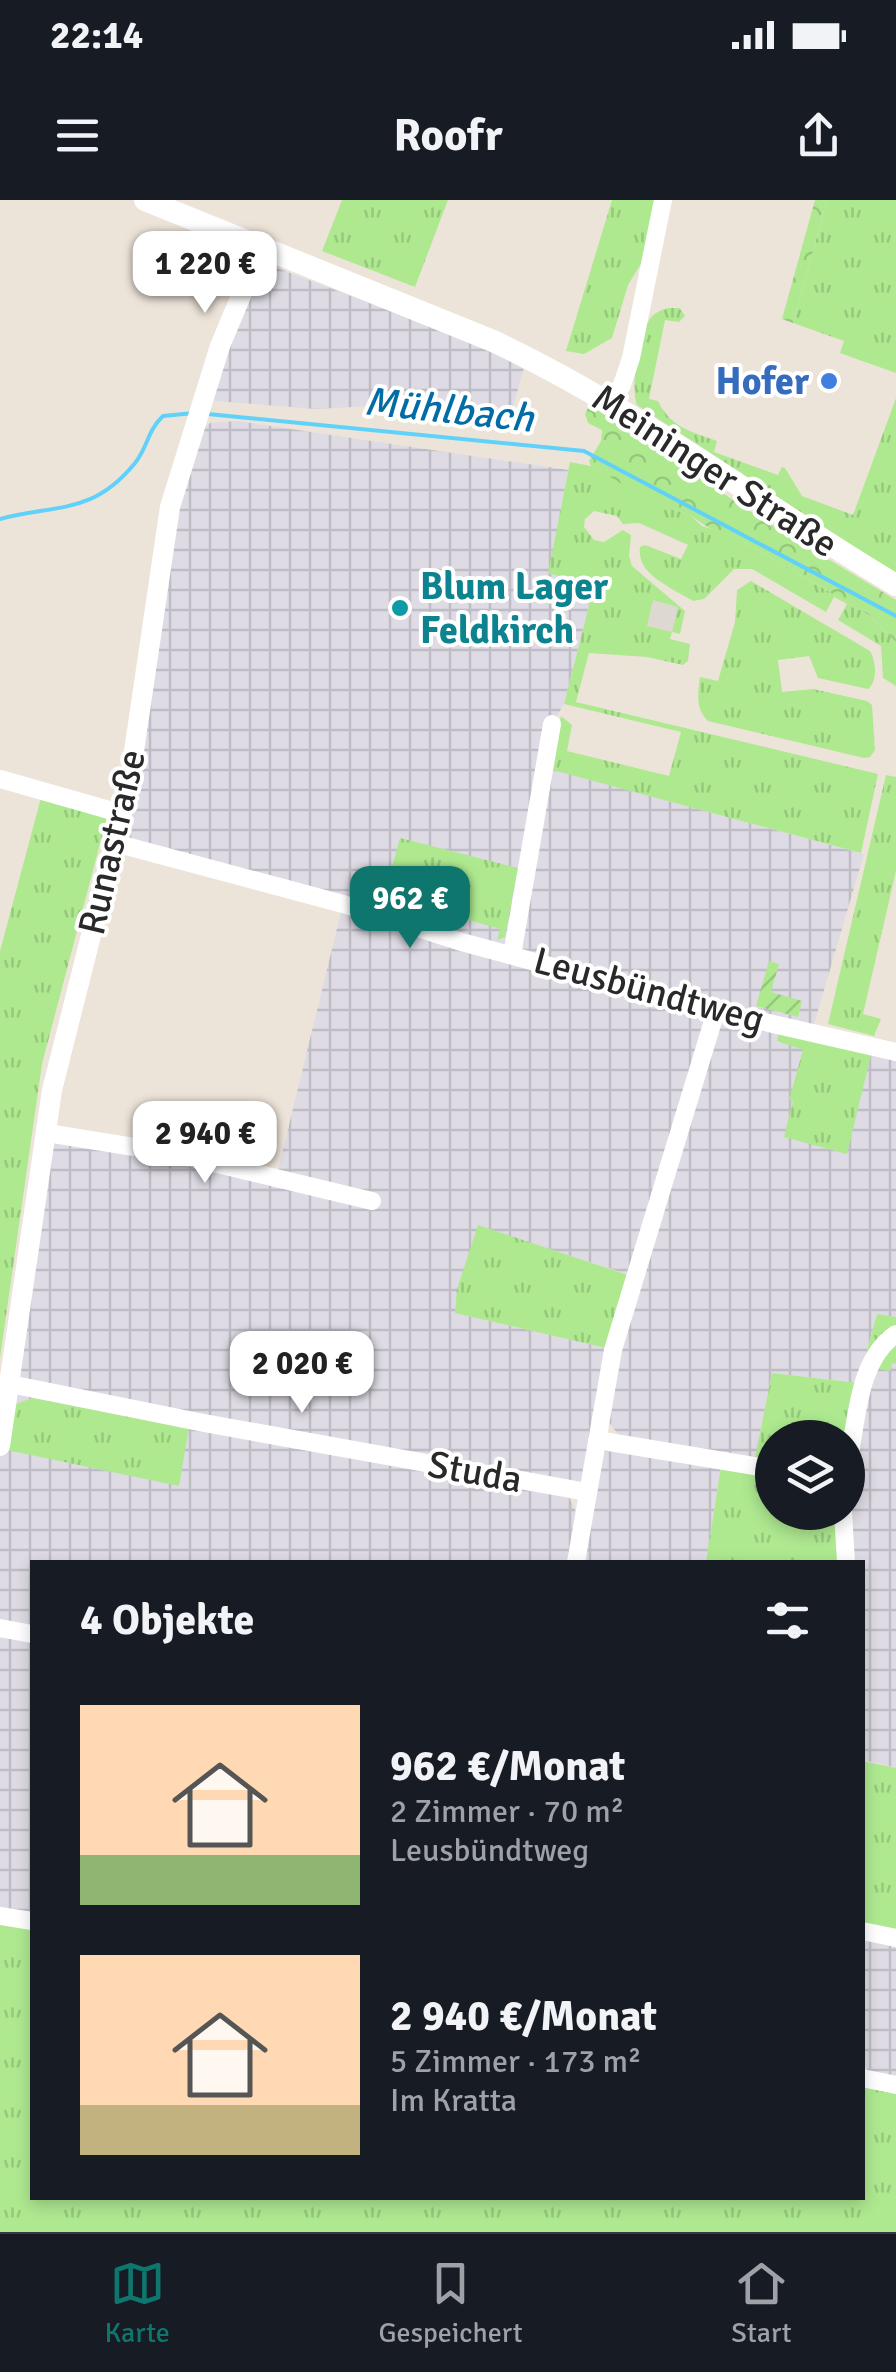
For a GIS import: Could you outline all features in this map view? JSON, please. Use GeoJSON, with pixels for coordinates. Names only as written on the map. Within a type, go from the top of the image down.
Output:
{"type":"FeatureCollection","features":[{"type":"Feature","properties":{"kind":"main road","name":"Meininger Straße"},"geometry":{"type":"LineString","coordinates":[[145,200],[493,341],[610,402],[815,537],[896,585]]}},
{"type":"Feature","properties":{"kind":"street"},"geometry":{"type":"LineString","coordinates":[[610,402],[622,385],[632,358],[663,200]]}},
{"type":"Feature","properties":{"kind":"street","name":"Runastraße"},"geometry":{"type":"LineString","coordinates":[[0,1446],[46,1133],[64,1038],[124,814],[170,507],[220,346],[261,248]]}},
{"type":"Feature","properties":{"kind":"street"},"geometry":{"type":"LineString","coordinates":[[512,955],[552,724]]}},
{"type":"Feature","properties":{"kind":"street"},"geometry":{"type":"LineString","coordinates":[[0,779],[124,814]]}},
{"type":"Feature","properties":{"kind":"street","name":"Leusbündtweg"},"geometry":{"type":"LineString","coordinates":[[115,843],[310,894],[716,1011],[896,1052]]}},
{"type":"Feature","properties":{"kind":"street"},"geometry":{"type":"LineString","coordinates":[[576,1560],[586,1492],[622,1318],[716,1011]]}},
{"type":"Feature","properties":{"kind":"street"},"geometry":{"type":"LineString","coordinates":[[46,1133],[171,1153],[372,1201]]}},
{"type":"Feature","properties":{"kind":"street"},"geometry":{"type":"LineString","coordinates":[[856,1420],[862,1386],[878,1352],[896,1334]]}},
{"type":"Feature","properties":{"kind":"street","name":"Studa"},"geometry":{"type":"LineString","coordinates":[[10,1384],[586,1492]]}},
{"type":"Feature","properties":{"kind":"street"},"geometry":{"type":"LineString","coordinates":[[597,1440],[755,1465]]}},
{"type":"Feature","properties":{"kind":"street"},"geometry":{"type":"LineString","coordinates":[[844,1530],[846,1560]]}},
{"type":"Feature","properties":{"kind":"street"},"geometry":{"type":"LineString","coordinates":[[0,1628],[30,1634]]}},
{"type":"Feature","properties":{"kind":"street"},"geometry":{"type":"LineString","coordinates":[[0,1916],[30,1922]]}},
{"type":"Feature","properties":{"kind":"street"},"geometry":{"type":"LineString","coordinates":[[865,1932],[896,1938]]}},
{"type":"Feature","properties":{"kind":"street"},"geometry":{"type":"LineString","coordinates":[[865,2079],[896,2085]]}},
{"type":"Feature","properties":{"kind":"shaded area"},"geometry":{"type":"Polygon","coordinates":[[[256,260],[456,336],[524,367],[511,415],[374,406],[315,409],[204,400],[256,260]]]}},
{"type":"Feature","properties":{"kind":"shaded area"},"geometry":{"type":"Polygon","coordinates":[[[237,421],[568,470],[549,573],[594,586],[564,704],[552,724],[543,767],[864,854],[812,1031],[896,1052],[896,1317],[877,1314],[858,1383],[772,1373],[763,1420],[755,1420],[755,1458],[621,1438],[608,1421],[597,1440],[721,1466],[706,1560],[576,1560],[587,1493],[569,1497],[577,1514],[569,1560],[30,1560],[30,1921],[0,1916],[0,1446],[47,1133],[276,1178],[343,904],[115,843],[188,443],[210,423],[237,421]],[[478,1226],[455,1313],[612,1349],[633,1276],[478,1226]]]}},
{"type":"Feature","properties":{"kind":"shaded area"},"geometry":{"type":"Polygon","coordinates":[[[653,600],[678,607],[672,632],[647,626],[653,600]]]}},
{"type":"Feature","properties":{"kind":"shaded area"},"geometry":{"type":"Polygon","coordinates":[[[889,1351],[896,1352],[896,1768],[865,1760],[865,1560],[846,1560],[847,1530],[865,1530],[865,1420],[856,1420],[862,1386],[889,1351]]]}},
{"type":"Feature","properties":{"kind":"shaded area"},"geometry":{"type":"Polygon","coordinates":[[[865,1939],[896,1945],[896,2079],[867,2073],[865,1939]]]}},
{"type":"Feature","properties":{"kind":"green space"},"geometry":{"type":"Polygon","coordinates":[[[342,200],[448,200],[415,287],[322,251],[342,200]]]}},
{"type":"Feature","properties":{"kind":"green space"},"geometry":{"type":"Polygon","coordinates":[[[612,200],[657,200],[642,262],[628,285],[612,338],[584,354],[566,351],[612,200]]]}},
{"type":"Feature","properties":{"kind":"green space"},"geometry":{"type":"Polygon","coordinates":[[[815,200],[827,200],[793,323],[782,319],[815,200]]]}},
{"type":"Feature","properties":{"kind":"green space"},"geometry":{"type":"Polygon","coordinates":[[[827,200],[896,200],[896,373],[840,353],[844,341],[793,323],[827,200]]]}},
{"type":"Feature","properties":{"kind":"green space"},"geometry":{"type":"Polygon","coordinates":[[[668,308],[680,308],[685,316],[679,322],[665,320],[649,399],[658,401],[669,417],[683,427],[717,441],[714,452],[778,475],[785,468],[802,496],[853,515],[896,398],[896,574],[637,405],[635,375],[645,330],[654,315],[668,308]]]}},
{"type":"Feature","properties":{"kind":"green space"},"geometry":{"type":"Polygon","coordinates":[[[588,408],[594,408],[762,519],[896,600],[896,642],[869,615],[734,536],[661,506],[591,466],[589,461],[601,441],[602,430],[588,423],[588,408]]]}},
{"type":"Feature","properties":{"kind":"green space"},"geometry":{"type":"Polygon","coordinates":[[[570,462],[591,466],[667,508],[689,514],[702,526],[734,536],[869,615],[896,642],[896,686],[883,678],[881,646],[838,620],[847,604],[834,597],[826,612],[752,569],[734,569],[704,599],[693,601],[658,580],[640,557],[640,547],[645,545],[681,559],[688,545],[639,523],[623,524],[617,516],[594,511],[585,519],[584,527],[594,540],[604,542],[623,530],[631,535],[632,566],[685,611],[680,634],[672,632],[670,639],[690,644],[688,661],[683,665],[647,657],[589,653],[576,702],[878,774],[861,853],[549,769],[561,716],[572,725],[567,751],[669,776],[681,732],[564,704],[594,586],[548,573],[570,462]]]}},
{"type":"Feature","properties":{"kind":"green space"},"geometry":{"type":"Polygon","coordinates":[[[751,581],[870,651],[875,671],[868,689],[818,678],[809,656],[778,660],[782,692],[813,689],[872,705],[875,750],[870,757],[708,721],[704,716],[698,700],[700,677],[718,681],[735,622],[737,590],[751,581]]]}},
{"type":"Feature","properties":{"kind":"green space"},"geometry":{"type":"Polygon","coordinates":[[[886,775],[896,777],[896,871],[863,1014],[881,1019],[874,1036],[828,1024],[886,775]]]}},
{"type":"Feature","properties":{"kind":"green space"},"geometry":{"type":"Polygon","coordinates":[[[42,794],[107,817],[42,1064],[0,1358],[0,951],[42,794]]]}},
{"type":"Feature","properties":{"kind":"green space"},"geometry":{"type":"Polygon","coordinates":[[[400,838],[518,868],[505,937],[497,940],[500,929],[384,896],[400,838]]]}},
{"type":"Feature","properties":{"kind":"green space"},"geometry":{"type":"Polygon","coordinates":[[[769,961],[779,964],[771,992],[802,1001],[798,1017],[756,1006],[769,961]]]}},
{"type":"Feature","properties":{"kind":"green space"},"geometry":{"type":"Polygon","coordinates":[[[779,1031],[871,1055],[847,1154],[784,1137],[793,1101],[789,1100],[803,1050],[777,1041],[779,1031]]]}},
{"type":"Feature","properties":{"kind":"green space"},"geometry":{"type":"Polygon","coordinates":[[[478,1225],[628,1275],[606,1348],[455,1313],[457,1289],[478,1225]]]}},
{"type":"Feature","properties":{"kind":"green space"},"geometry":{"type":"Polygon","coordinates":[[[877,1314],[896,1317],[896,1364],[892,1363],[890,1371],[878,1369],[855,1420],[763,1420],[772,1373],[858,1383],[877,1314]]]}},
{"type":"Feature","properties":{"kind":"green space"},"geometry":{"type":"Polygon","coordinates":[[[32,1398],[189,1428],[179,1486],[7,1450],[16,1404],[32,1398]]]}},
{"type":"Feature","properties":{"kind":"green space"},"geometry":{"type":"Polygon","coordinates":[[[721,1466],[755,1472],[755,1530],[837,1530],[838,1560],[706,1560],[721,1466]]]}},
{"type":"Feature","properties":{"kind":"green space"},"geometry":{"type":"Polygon","coordinates":[[[865,1762],[896,1768],[896,1931],[865,1924],[865,1762]]]}},
{"type":"Feature","properties":{"kind":"green space"},"geometry":{"type":"Polygon","coordinates":[[[0,1923],[30,1930],[30,2200],[865,2200],[865,2084],[896,2090],[896,2232],[0,2232],[0,1923]]]}},
{"type":"Feature","properties":{"kind":"waterway","name":"Mühlbach"},"geometry":{"type":"LineString","coordinates":[[0,519],[73,505],[104,492],[135,463],[163,416],[194,413]]}},
{"type":"Feature","properties":{"kind":"waterway","name":"Mühlbach"},"geometry":{"type":"LineString","coordinates":[[208,414],[584,451],[896,616]]}},
{"type":"Feature","properties":{"kind":"place","name":"Hofer"},"geometry":{"type":"Point","coordinates":[829,381]}},
{"type":"Feature","properties":{"kind":"place","name":"Blum Lager Feldkirch"},"geometry":{"type":"Point","coordinates":[400,608]}}]}
